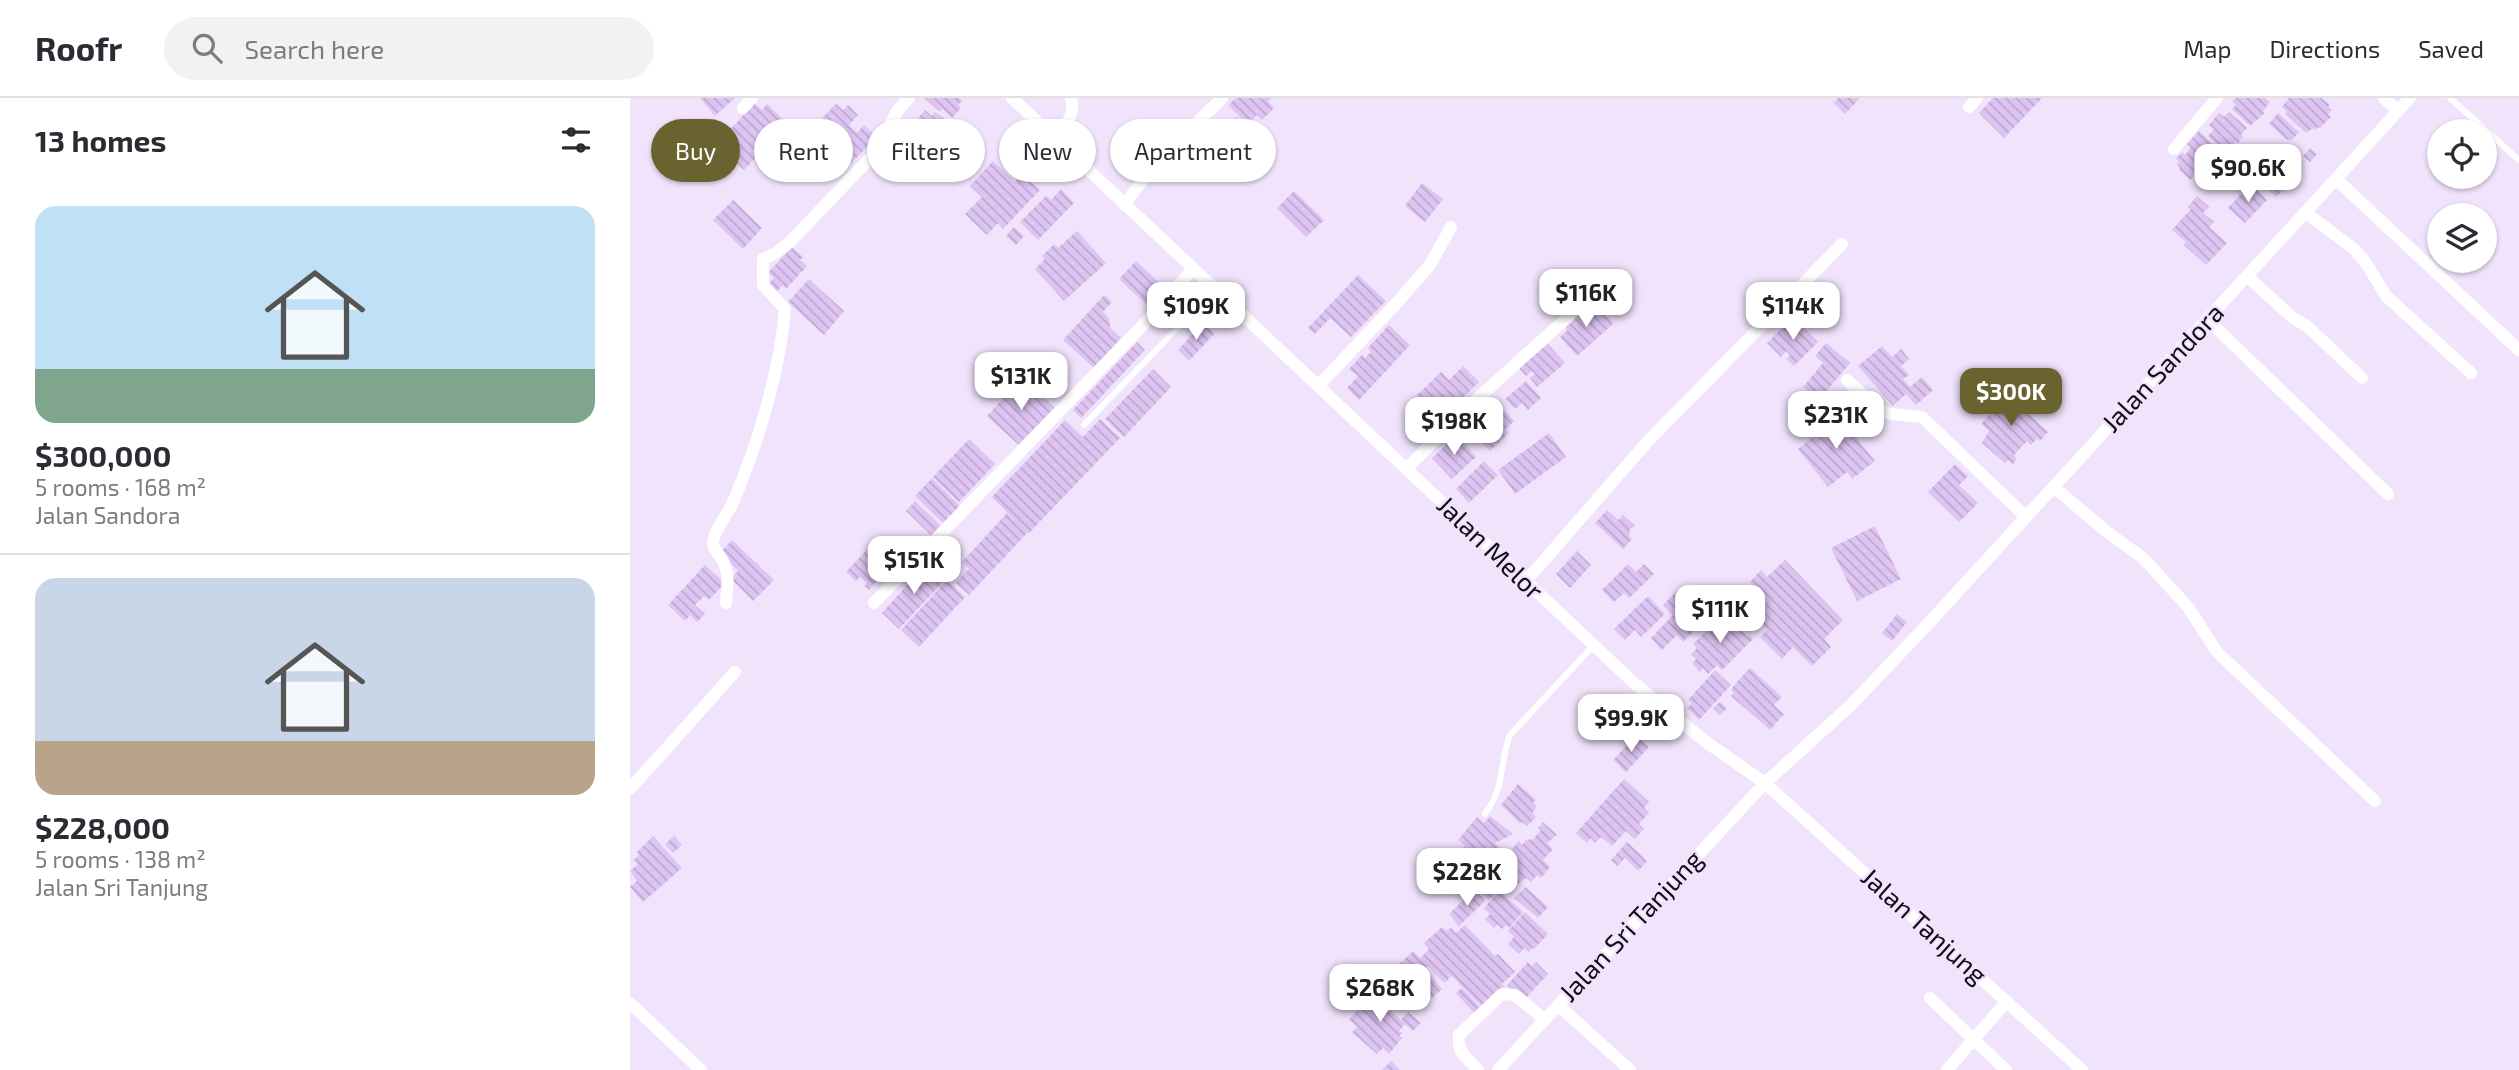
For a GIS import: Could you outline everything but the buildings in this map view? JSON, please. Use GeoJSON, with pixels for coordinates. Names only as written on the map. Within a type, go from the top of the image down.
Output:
{"type":"FeatureCollection","features":[{"type":"Feature","properties":{"kind":"street"},"geometry":{"type":"LineString","coordinates":[[726,603],[728,580],[723,561],[714,549],[713,540],[734,502],[753,449],[778,361],[785,309],[763,285],[763,259],[789,243],[872,156],[898,110],[909,98]]}},
{"type":"Feature","properties":{"kind":"street"},"geometry":{"type":"LineString","coordinates":[[1070,119],[1074,107],[1071,98]]}},
{"type":"Feature","properties":{"kind":"street"},"geometry":{"type":"LineString","coordinates":[[1124,205],[1152,168],[1222,98]]}},
{"type":"Feature","properties":{"kind":"street"},"geometry":{"type":"LineString","coordinates":[[2174,149],[2217,98]]}},
{"type":"Feature","properties":{"kind":"street"},"geometry":{"type":"LineString","coordinates":[[2384,98],[2398,111]]}},
{"type":"Feature","properties":{"kind":"street","name":"Jalan Sandora"},"geometry":{"type":"LineString","coordinates":[[1765,783],[1851,705],[2026,517],[2057,491],[2211,323],[2248,277],[2309,217],[2336,178],[2410,98]]}},
{"type":"Feature","properties":{"kind":"street","name":"Jalan Melor"},"geometry":{"type":"LineString","coordinates":[[1013,99],[1034,119]]}},
{"type":"Feature","properties":{"kind":"street","name":"Jalan Melor"},"geometry":{"type":"LineString","coordinates":[[1096,178],[1407,468],[1593,646],[1672,716],[1765,783]]}},
{"type":"Feature","properties":{"kind":"street"},"geometry":{"type":"LineString","coordinates":[[2336,178],[2519,350]]}},
{"type":"Feature","properties":{"kind":"street"},"geometry":{"type":"LineString","coordinates":[[2309,217],[2354,249],[2366,262],[2386,296],[2471,373]]}},
{"type":"Feature","properties":{"kind":"street"},"geometry":{"type":"LineString","coordinates":[[1318,386],[1430,265],[1451,227]]}},
{"type":"Feature","properties":{"kind":"street"},"geometry":{"type":"LineString","coordinates":[[1525,582],[1649,440],[1842,244]]}},
{"type":"Feature","properties":{"kind":"street"},"geometry":{"type":"LineString","coordinates":[[874,603],[1142,326],[1193,269]]}},
{"type":"Feature","properties":{"kind":"street"},"geometry":{"type":"LineString","coordinates":[[2248,277],[2293,318],[2307,326],[2362,379]]}},
{"type":"Feature","properties":{"kind":"street"},"geometry":{"type":"LineString","coordinates":[[1407,468],[1466,409],[1603,285]]}},
{"type":"Feature","properties":{"kind":"street"},"geometry":{"type":"LineString","coordinates":[[2211,323],[2388,494]]}},
{"type":"Feature","properties":{"kind":"street"},"geometry":{"type":"LineString","coordinates":[[1847,380],[1880,410],[1890,414],[1916,415],[1930,424],[2026,517]]}},
{"type":"Feature","properties":{"kind":"street"},"geometry":{"type":"LineString","coordinates":[[2057,491],[2143,558],[2188,607],[2217,652],[2375,801]]}},
{"type":"Feature","properties":{"kind":"street"},"geometry":{"type":"LineString","coordinates":[[630,789],[734,672]]}},
{"type":"Feature","properties":{"kind":"street","name":"Jalan Tanjung"},"geometry":{"type":"LineString","coordinates":[[1765,783],[2004,1004],[2082,1070]]}},
{"type":"Feature","properties":{"kind":"street","name":"Jalan Sri Tanjung"},"geometry":{"type":"LineString","coordinates":[[1498,1070],[1545,1020],[1563,1009],[1765,783]]}},
{"type":"Feature","properties":{"kind":"street"},"geometry":{"type":"LineString","coordinates":[[1478,1070],[1463,1054],[1458,1042],[1459,1035],[1502,993],[1515,995],[1545,1020]]}},
{"type":"Feature","properties":{"kind":"street"},"geometry":{"type":"LineString","coordinates":[[1930,998],[2006,1070]]}},
{"type":"Feature","properties":{"kind":"street"},"geometry":{"type":"LineString","coordinates":[[630,1003],[700,1070]]}},
{"type":"Feature","properties":{"kind":"street"},"geometry":{"type":"LineString","coordinates":[[1947,1070],[2004,1004]]}},
{"type":"Feature","properties":{"kind":"street"},"geometry":{"type":"LineString","coordinates":[[1563,1009],[1630,1070]]}},
{"type":"Feature","properties":{"kind":"lane"},"geometry":{"type":"LineString","coordinates":[[2454,99],[2519,160]]}},
{"type":"Feature","properties":{"kind":"lane"},"geometry":{"type":"LineString","coordinates":[[1084,425],[1214,290]]}},
{"type":"Feature","properties":{"kind":"lane"},"geometry":{"type":"LineString","coordinates":[[1485,814],[1501,784],[1510,735],[1593,646]]}}]}
